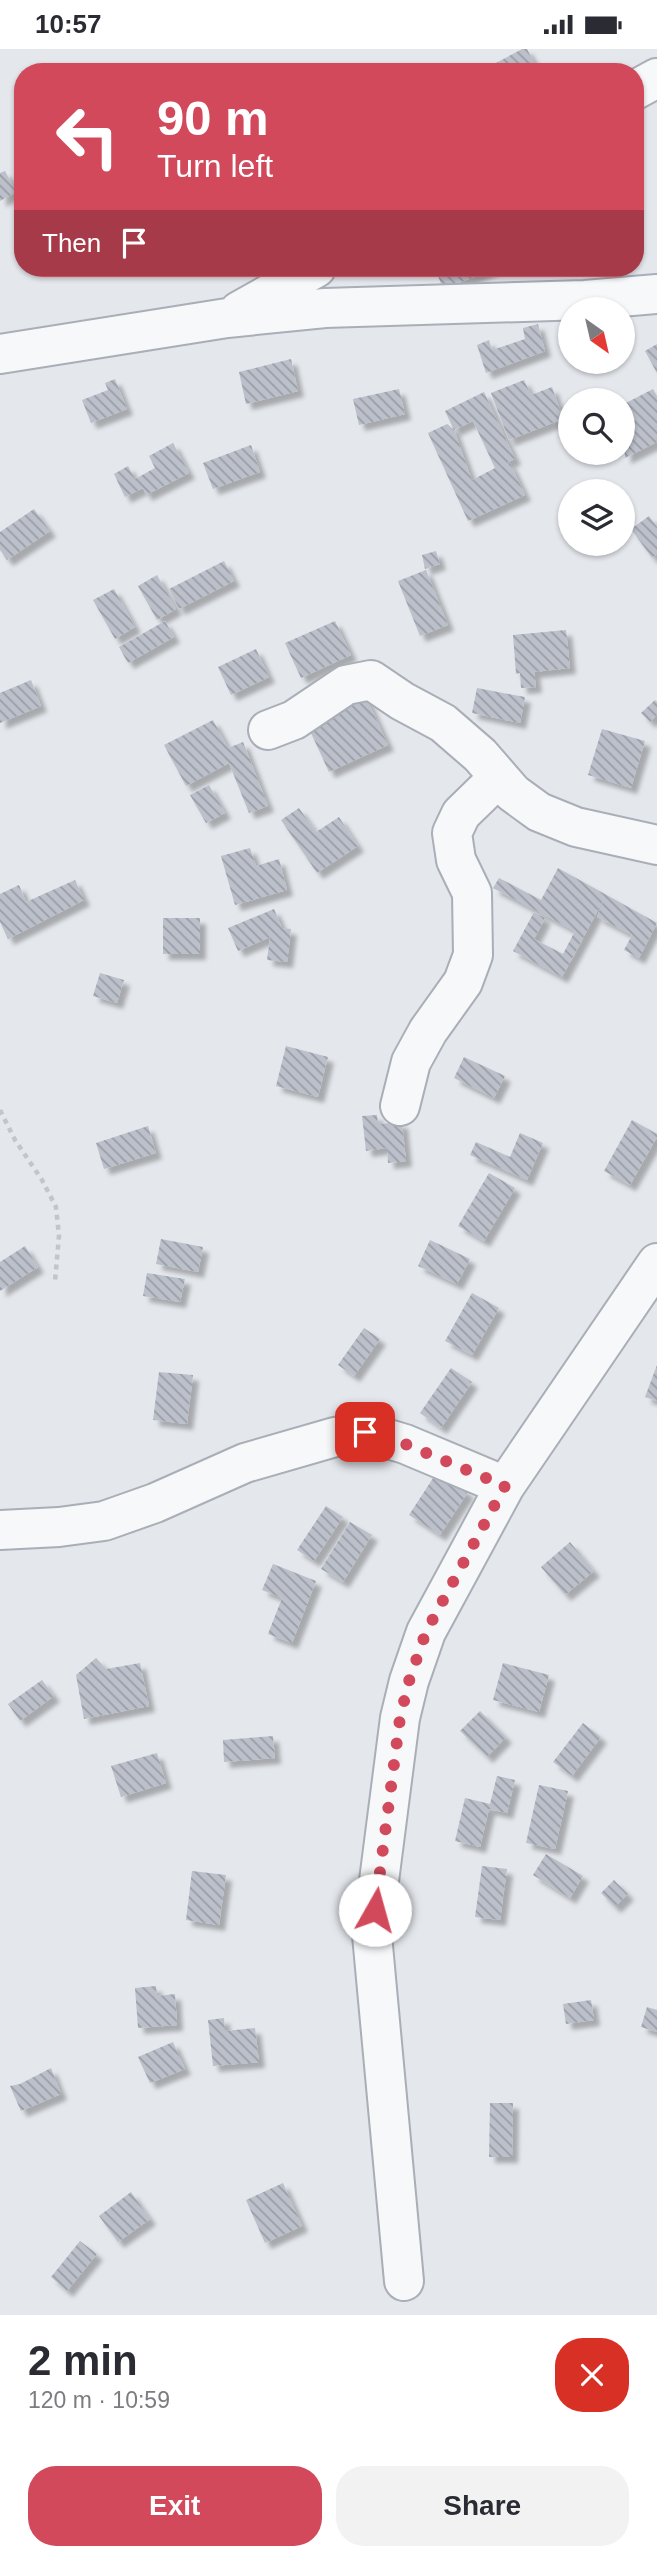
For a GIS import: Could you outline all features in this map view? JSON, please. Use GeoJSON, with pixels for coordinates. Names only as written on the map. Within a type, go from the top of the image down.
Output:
{"type":"FeatureCollection","features":[{"type":"Feature","properties":{"kind":"street"},"geometry":{"type":"LineString","coordinates":[[227,318],[300,277]]}},
{"type":"Feature","properties":{"kind":"street"},"geometry":{"type":"LineString","coordinates":[[0,354],[227,318],[325,309],[657,295]]}},
{"type":"Feature","properties":{"kind":"street"},"geometry":{"type":"LineString","coordinates":[[268,730],[294,720],[346,684],[370,680],[443,723],[480,755],[513,793],[540,812],[576,827],[657,845]]}},
{"type":"Feature","properties":{"kind":"street"},"geometry":{"type":"LineString","coordinates":[[400,1106],[411,1062],[428,1031],[463,982],[473,955],[472,893],[456,860],[452,833],[461,814],[499,778]]}},
{"type":"Feature","properties":{"kind":"street"},"geometry":{"type":"LineString","coordinates":[[404,2281],[372,1935],[400,1718],[409,1681],[426,1632],[505,1486],[657,1263]]}},
{"type":"Feature","properties":{"kind":"street"},"geometry":{"type":"LineString","coordinates":[[0,1530],[104,1521],[155,1503],[245,1463],[335,1437],[365,1432],[405,1444],[505,1486]]}},
{"type":"Feature","properties":{"kind":"path"},"geometry":{"type":"LineString","coordinates":[[0,1110],[56,1207],[59,1236],[55,1281]]}},
{"type":"Feature","properties":{"kind":"building"},"geometry":{"type":"Polygon","coordinates":[[[527,49],[534,63],[496,63],[527,49]]]}},
{"type":"Feature","properties":{"kind":"building"},"geometry":{"type":"Polygon","coordinates":[[[5,171],[14,193],[0,201],[0,173],[5,171]]]}},
{"type":"Feature","properties":{"kind":"building"},"geometry":{"type":"Polygon","coordinates":[[[438,277],[474,277],[443,289],[438,277]]]}},
{"type":"Feature","properties":{"kind":"building"},"geometry":{"type":"Polygon","coordinates":[[[538,324],[545,351],[486,373],[477,345],[489,340],[492,350],[525,339],[523,328],[538,324]]]}},
{"type":"Feature","properties":{"kind":"building"},"geometry":{"type":"Polygon","coordinates":[[[657,344],[657,373],[645,351],[657,344]]]}},
{"type":"Feature","properties":{"kind":"building"},"geometry":{"type":"Polygon","coordinates":[[[291,359],[298,391],[246,404],[239,372],[291,359]]]}},
{"type":"Feature","properties":{"kind":"building"},"geometry":{"type":"Polygon","coordinates":[[[115,379],[127,409],[91,423],[82,400],[108,390],[105,383],[115,379]]]}},
{"type":"Feature","properties":{"kind":"building"},"geometry":{"type":"Polygon","coordinates":[[[524,380],[531,395],[552,387],[558,404],[558,421],[509,440],[491,393],[524,380]]]}},
{"type":"Feature","properties":{"kind":"building"},"geometry":{"type":"Polygon","coordinates":[[[399,389],[405,414],[359,425],[353,399],[399,389]]]}},
{"type":"Feature","properties":{"kind":"building"},"geometry":{"type":"Polygon","coordinates":[[[653,389],[657,396],[657,442],[635,453],[635,398],[653,389]]]}},
{"type":"Feature","properties":{"kind":"building"},"geometry":{"type":"Polygon","coordinates":[[[484,392],[515,459],[498,467],[510,463],[525,495],[468,521],[428,433],[447,424],[454,430],[445,411],[484,392]],[[473,421],[454,430],[472,480],[495,468],[473,421]]]}},
{"type":"Feature","properties":{"kind":"building"},"geometry":{"type":"Polygon","coordinates":[[[173,443],[189,473],[146,495],[143,488],[125,497],[114,474],[128,466],[135,479],[155,468],[149,456],[173,443]]]}},
{"type":"Feature","properties":{"kind":"building"},"geometry":{"type":"Polygon","coordinates":[[[251,445],[260,472],[213,489],[203,463],[251,445]]]}},
{"type":"Feature","properties":{"kind":"building"},"geometry":{"type":"Polygon","coordinates":[[[34,509],[50,531],[7,560],[0,550],[0,532],[34,509]]]}},
{"type":"Feature","properties":{"kind":"building"},"geometry":{"type":"Polygon","coordinates":[[[649,516],[657,527],[657,554],[652,558],[635,535],[635,526],[649,516]]]}},
{"type":"Feature","properties":{"kind":"building"},"geometry":{"type":"Polygon","coordinates":[[[436,551],[440,564],[425,569],[422,555],[436,551]]]}},
{"type":"Feature","properties":{"kind":"building"},"geometry":{"type":"Polygon","coordinates":[[[224,561],[234,581],[179,609],[169,589],[224,561]]]}},
{"type":"Feature","properties":{"kind":"building"},"geometry":{"type":"Polygon","coordinates":[[[426,570],[448,625],[420,636],[398,581],[426,570]]]}},
{"type":"Feature","properties":{"kind":"building"},"geometry":{"type":"Polygon","coordinates":[[[157,575],[176,609],[157,620],[138,586],[157,575]]]}},
{"type":"Feature","properties":{"kind":"building"},"geometry":{"type":"Polygon","coordinates":[[[114,589],[135,627],[115,639],[93,600],[114,589]]]}},
{"type":"Feature","properties":{"kind":"building"},"geometry":{"type":"Polygon","coordinates":[[[165,621],[174,637],[128,663],[119,647],[165,621]]]}},
{"type":"Feature","properties":{"kind":"building"},"geometry":{"type":"Polygon","coordinates":[[[335,621],[351,655],[301,678],[285,643],[335,621]]]}},
{"type":"Feature","properties":{"kind":"building"},"geometry":{"type":"Polygon","coordinates":[[[566,630],[570,668],[534,672],[536,687],[521,688],[520,673],[516,674],[513,635],[566,630]]]}},
{"type":"Feature","properties":{"kind":"building"},"geometry":{"type":"Polygon","coordinates":[[[256,649],[269,677],[231,695],[218,667],[256,649]]]}},
{"type":"Feature","properties":{"kind":"building"},"geometry":{"type":"Polygon","coordinates":[[[31,680],[41,706],[0,723],[0,693],[31,680]]]}},
{"type":"Feature","properties":{"kind":"building"},"geometry":{"type":"Polygon","coordinates":[[[477,688],[525,697],[520,723],[472,713],[477,688]]]}},
{"type":"Feature","properties":{"kind":"building"},"geometry":{"type":"Polygon","coordinates":[[[364,693],[388,745],[329,772],[305,720],[364,693]]]}},
{"type":"Feature","properties":{"kind":"building"},"geometry":{"type":"Polygon","coordinates":[[[655,700],[657,715],[650,722],[641,713],[655,700]]]}},
{"type":"Feature","properties":{"kind":"building"},"geometry":{"type":"Polygon","coordinates":[[[213,720],[228,748],[243,742],[268,806],[249,813],[229,763],[186,786],[164,745],[213,720]]]}},
{"type":"Feature","properties":{"kind":"building"},"geometry":{"type":"Polygon","coordinates":[[[602,729],[645,741],[631,788],[588,775],[602,729]]]}},
{"type":"Feature","properties":{"kind":"building"},"geometry":{"type":"Polygon","coordinates":[[[209,785],[225,813],[206,823],[190,795],[209,785]]]}},
{"type":"Feature","properties":{"kind":"building"},"geometry":{"type":"Polygon","coordinates":[[[299,808],[316,832],[339,817],[358,846],[317,873],[281,820],[299,808]]]}},
{"type":"Feature","properties":{"kind":"building"},"geometry":{"type":"Polygon","coordinates":[[[250,848],[256,866],[279,859],[287,890],[235,905],[221,856],[250,848]]]}},
{"type":"Feature","properties":{"kind":"building"},"geometry":{"type":"Polygon","coordinates":[[[558,868],[657,923],[639,958],[624,950],[632,935],[597,917],[605,897],[562,977],[513,951],[534,912],[545,918],[534,939],[563,954],[575,931],[493,888],[499,878],[541,900],[558,868]]]}},
{"type":"Feature","properties":{"kind":"building"},"geometry":{"type":"Polygon","coordinates":[[[75,880],[84,900],[8,939],[0,922],[0,894],[19,885],[26,902],[75,880]]]}},
{"type":"Feature","properties":{"kind":"building"},"geometry":{"type":"Polygon","coordinates":[[[274,909],[282,928],[291,929],[287,962],[267,960],[270,937],[238,951],[228,928],[274,909]]]}},
{"type":"Feature","properties":{"kind":"building"},"geometry":{"type":"Polygon","coordinates":[[[163,918],[200,918],[200,954],[163,954],[163,918]]]}},
{"type":"Feature","properties":{"kind":"building"},"geometry":{"type":"Polygon","coordinates":[[[100,973],[124,980],[117,1003],[93,996],[100,973]]]}},
{"type":"Feature","properties":{"kind":"building"},"geometry":{"type":"Polygon","coordinates":[[[286,1046],[328,1057],[318,1097],[276,1086],[286,1046]]]}},
{"type":"Feature","properties":{"kind":"building"},"geometry":{"type":"Polygon","coordinates":[[[464,1057],[505,1076],[494,1098],[454,1078],[464,1057]]]}},
{"type":"Feature","properties":{"kind":"building"},"geometry":{"type":"Polygon","coordinates":[[[377,1115],[378,1124],[402,1122],[406,1161],[388,1163],[387,1148],[366,1151],[362,1116],[377,1115]]]}},
{"type":"Feature","properties":{"kind":"building"},"geometry":{"type":"Polygon","coordinates":[[[632,1120],[657,1134],[657,1137],[630,1185],[604,1171],[632,1120]]]}},
{"type":"Feature","properties":{"kind":"building"},"geometry":{"type":"Polygon","coordinates":[[[148,1126],[156,1153],[104,1169],[96,1143],[148,1126]]]}},
{"type":"Feature","properties":{"kind":"building"},"geometry":{"type":"Polygon","coordinates":[[[520,1133],[543,1143],[527,1180],[470,1155],[476,1142],[510,1157],[520,1133]]]}},
{"type":"Feature","properties":{"kind":"building"},"geometry":{"type":"Polygon","coordinates":[[[489,1173],[515,1188],[484,1241],[458,1226],[489,1173]]]}},
{"type":"Feature","properties":{"kind":"building"},"geometry":{"type":"Polygon","coordinates":[[[161,1239],[203,1247],[198,1272],[156,1264],[161,1239]]]}},
{"type":"Feature","properties":{"kind":"building"},"geometry":{"type":"Polygon","coordinates":[[[430,1240],[470,1259],[457,1284],[418,1266],[430,1240]]]}},
{"type":"Feature","properties":{"kind":"building"},"geometry":{"type":"Polygon","coordinates":[[[25,1246],[38,1267],[0,1291],[0,1262],[25,1246]]]}},
{"type":"Feature","properties":{"kind":"building"},"geometry":{"type":"Polygon","coordinates":[[[147,1273],[185,1279],[180,1302],[143,1296],[147,1273]]]}},
{"type":"Feature","properties":{"kind":"building"},"geometry":{"type":"Polygon","coordinates":[[[472,1293],[499,1308],[472,1355],[445,1341],[472,1293]]]}},
{"type":"Feature","properties":{"kind":"building"},"geometry":{"type":"Polygon","coordinates":[[[364,1328],[380,1339],[354,1376],[338,1365],[364,1328]]]}},
{"type":"Feature","properties":{"kind":"building"},"geometry":{"type":"Polygon","coordinates":[[[657,1365],[657,1401],[645,1397],[657,1365]]]}},
{"type":"Feature","properties":{"kind":"building"},"geometry":{"type":"Polygon","coordinates":[[[451,1368],[472,1382],[441,1428],[420,1413],[451,1368]]]}},
{"type":"Feature","properties":{"kind":"building"},"geometry":{"type":"Polygon","coordinates":[[[159,1372],[193,1375],[187,1424],[153,1420],[159,1372]]]}},
{"type":"Feature","properties":{"kind":"building"},"geometry":{"type":"Polygon","coordinates":[[[437,1472],[468,1492],[440,1535],[409,1515],[437,1472]]]}},
{"type":"Feature","properties":{"kind":"building"},"geometry":{"type":"Polygon","coordinates":[[[326,1506],[343,1517],[314,1561],[297,1550],[326,1506]]]}},
{"type":"Feature","properties":{"kind":"building"},"geometry":{"type":"Polygon","coordinates":[[[350,1522],[372,1535],[343,1582],[321,1569],[350,1522]]]}},
{"type":"Feature","properties":{"kind":"building"},"geometry":{"type":"Polygon","coordinates":[[[570,1542],[594,1571],[565,1595],[541,1567],[570,1542]]]}},
{"type":"Feature","properties":{"kind":"building"},"geometry":{"type":"Polygon","coordinates":[[[273,1564],[316,1581],[292,1643],[268,1634],[282,1598],[262,1590],[273,1564]]]}},
{"type":"Feature","properties":{"kind":"building"},"geometry":{"type":"Polygon","coordinates":[[[96,1658],[106,1669],[140,1663],[149,1706],[84,1719],[76,1675],[96,1658]]]}},
{"type":"Feature","properties":{"kind":"building"},"geometry":{"type":"Polygon","coordinates":[[[503,1663],[549,1675],[539,1712],[493,1700],[503,1663]]]}},
{"type":"Feature","properties":{"kind":"building"},"geometry":{"type":"Polygon","coordinates":[[[42,1680],[54,1696],[20,1721],[8,1704],[42,1680]]]}},
{"type":"Feature","properties":{"kind":"building"},"geometry":{"type":"Polygon","coordinates":[[[480,1711],[506,1737],[487,1757],[460,1731],[480,1711]]]}},
{"type":"Feature","properties":{"kind":"building"},"geometry":{"type":"Polygon","coordinates":[[[583,1723],[601,1737],[572,1776],[553,1762],[583,1723]]]}},
{"type":"Feature","properties":{"kind":"building"},"geometry":{"type":"Polygon","coordinates":[[[273,1736],[275,1758],[224,1762],[223,1740],[273,1736]]]}},
{"type":"Feature","properties":{"kind":"building"},"geometry":{"type":"Polygon","coordinates":[[[157,1753],[166,1783],[121,1797],[111,1766],[157,1753]]]}},
{"type":"Feature","properties":{"kind":"building"},"geometry":{"type":"Polygon","coordinates":[[[497,1776],[515,1780],[507,1813],[489,1809],[480,1847],[455,1841],[465,1798],[490,1804],[497,1776]]]}},
{"type":"Feature","properties":{"kind":"building"},"geometry":{"type":"Polygon","coordinates":[[[539,1785],[568,1791],[555,1849],[526,1843],[539,1785]]]}},
{"type":"Feature","properties":{"kind":"building"},"geometry":{"type":"Polygon","coordinates":[[[546,1854],[583,1876],[570,1898],[533,1875],[546,1854]]]}},
{"type":"Feature","properties":{"kind":"building"},"geometry":{"type":"Polygon","coordinates":[[[482,1866],[507,1869],[500,1920],[475,1917],[482,1866]]]}},
{"type":"Feature","properties":{"kind":"building"},"geometry":{"type":"Polygon","coordinates":[[[192,1871],[226,1875],[219,1925],[186,1920],[192,1871]]]}},
{"type":"Feature","properties":{"kind":"building"},"geometry":{"type":"Polygon","coordinates":[[[614,1880],[628,1894],[615,1907],[601,1893],[614,1880]]]}},
{"type":"Feature","properties":{"kind":"building"},"geometry":{"type":"Polygon","coordinates":[[[156,1986],[157,1996],[175,1994],[177,2025],[138,2028],[135,1988],[156,1986]]]}},
{"type":"Feature","properties":{"kind":"building"},"geometry":{"type":"Polygon","coordinates":[[[591,2000],[594,2020],[566,2024],[563,2004],[591,2000]]]}},
{"type":"Feature","properties":{"kind":"building"},"geometry":{"type":"Polygon","coordinates":[[[647,2007],[657,2010],[657,2032],[641,2027],[647,2007]]]}},
{"type":"Feature","properties":{"kind":"building"},"geometry":{"type":"Polygon","coordinates":[[[224,2018],[225,2031],[255,2028],[259,2062],[213,2066],[208,2020],[224,2018]]]}},
{"type":"Feature","properties":{"kind":"building"},"geometry":{"type":"Polygon","coordinates":[[[173,2042],[185,2069],[150,2083],[138,2057],[173,2042]]]}},
{"type":"Feature","properties":{"kind":"building"},"geometry":{"type":"Polygon","coordinates":[[[51,2068],[61,2094],[21,2111],[10,2086],[20,2084],[51,2068]]]}},
{"type":"Feature","properties":{"kind":"building"},"geometry":{"type":"Polygon","coordinates":[[[490,2103],[513,2103],[512,2157],[489,2157],[490,2103]]]}},
{"type":"Feature","properties":{"kind":"building"},"geometry":{"type":"Polygon","coordinates":[[[283,2183],[302,2226],[265,2243],[246,2200],[283,2183]]]}},
{"type":"Feature","properties":{"kind":"building"},"geometry":{"type":"Polygon","coordinates":[[[131,2192],[150,2219],[118,2242],[99,2216],[131,2192]]]}},
{"type":"Feature","properties":{"kind":"building"},"geometry":{"type":"Polygon","coordinates":[[[80,2241],[97,2254],[67,2291],[51,2277],[80,2241]]]}},
{"type":"Feature","properties":{"kind":"route"},"geometry":{"type":"LineString","coordinates":[[365,1432],[405,1444],[505,1486],[426,1632],[409,1681],[400,1718],[375,1910]]}}]}
